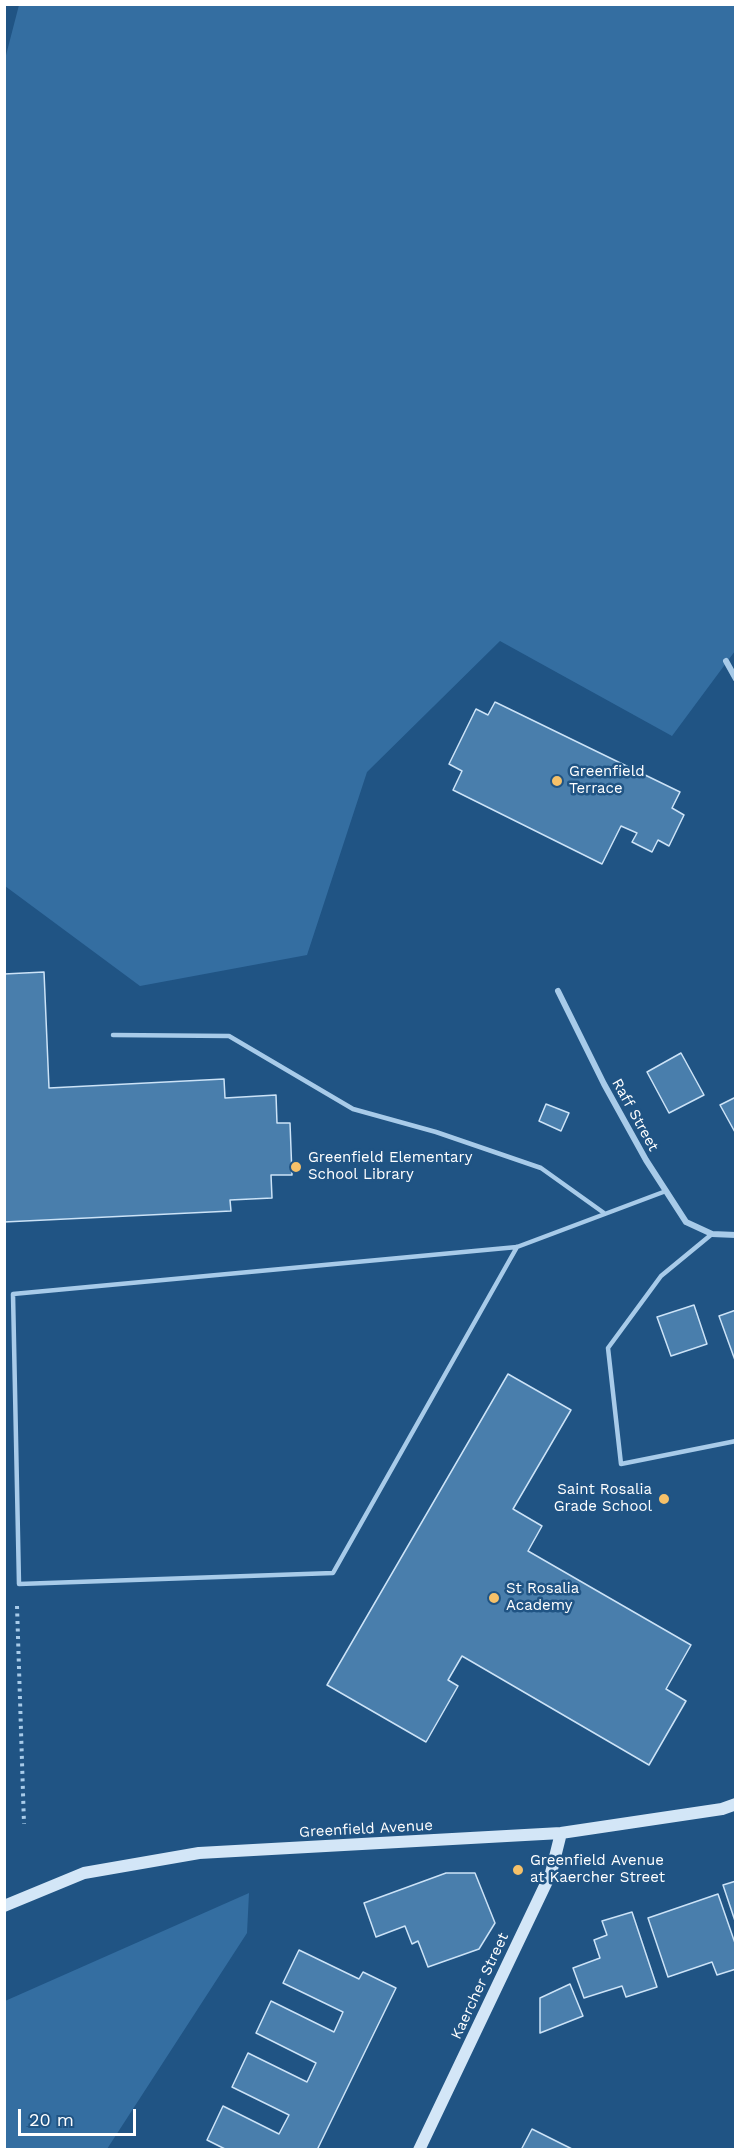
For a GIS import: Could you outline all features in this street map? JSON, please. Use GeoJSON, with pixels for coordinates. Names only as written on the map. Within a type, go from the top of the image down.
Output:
{"type":"FeatureCollection","features":[{"type":"Feature","properties":{"kind":"main road","name":"Greenfield Avenue"},"geometry":{"type":"LineString","coordinates":[[4,1906],[84,1873],[199,1853],[561,1833],[722,1809],[735,1804]]}},
{"type":"Feature","properties":{"kind":"main road","name":"Kaercher Street"},"geometry":{"type":"LineString","coordinates":[[419,2150],[551,1873],[561,1833]]}},
{"type":"Feature","properties":{"kind":"street"},"geometry":{"type":"LineString","coordinates":[[726,661],[735,679]]}},
{"type":"Feature","properties":{"kind":"street","name":"Raff Street"},"geometry":{"type":"LineString","coordinates":[[558,991],[604,1084],[646,1160],[686,1222],[712,1234]]}},
{"type":"Feature","properties":{"kind":"street"},"geometry":{"type":"LineString","coordinates":[[712,1234],[735,1235]]}},
{"type":"Feature","properties":{"kind":"lane"},"geometry":{"type":"LineString","coordinates":[[113,1035],[229,1036],[353,1109],[436,1132],[541,1168],[604,1213]]}},
{"type":"Feature","properties":{"kind":"lane"},"geometry":{"type":"LineString","coordinates":[[517,1247],[333,1573],[20,1584],[13,1294],[517,1247],[666,1191]]}},
{"type":"Feature","properties":{"kind":"lane"},"geometry":{"type":"LineString","coordinates":[[712,1234],[661,1276],[608,1348],[621,1464],[735,1442]]}},
{"type":"Feature","properties":{"kind":"path"},"geometry":{"type":"LineString","coordinates":[[17,1606],[24,1824]]}},
{"type":"Feature","properties":{"kind":"shaded area"},"geometry":{"type":"Polygon","coordinates":[[[19,5],[735,5],[735,651],[672,736],[500,641],[367,772],[307,955],[140,986],[5,886],[4,63],[19,5]]]}},
{"type":"Feature","properties":{"kind":"shaded area"},"geometry":{"type":"Polygon","coordinates":[[[249,1893],[247,1933],[107,2149],[5,2149],[5,2001],[249,1893]]]}},
{"type":"Feature","properties":{"kind":"building","name":"Greenfield Terrace"},"geometry":{"type":"Polygon","coordinates":[[[495,702],[680,792],[672,808],[684,815],[669,846],[658,840],[652,852],[632,842],[637,833],[621,826],[602,864],[453,790],[462,771],[449,764],[476,709],[488,715],[495,702]]]}},
{"type":"Feature","properties":{"kind":"building"},"geometry":{"type":"Polygon","coordinates":[[[44,972],[49,1088],[224,1079],[225,1098],[276,1095],[277,1123],[290,1123],[292,1175],[271,1175],[272,1198],[230,1200],[231,1211],[4,1222],[4,974],[44,972]]]}},
{"type":"Feature","properties":{"kind":"building"},"geometry":{"type":"Polygon","coordinates":[[[681,1053],[704,1095],[669,1113],[647,1072],[681,1053]]]}},
{"type":"Feature","properties":{"kind":"building"},"geometry":{"type":"Polygon","coordinates":[[[736,1097],[736,1134],[720,1105],[736,1097]]]}},
{"type":"Feature","properties":{"kind":"building"},"geometry":{"type":"Polygon","coordinates":[[[546,1104],[569,1113],[561,1131],[539,1121],[546,1104]]]}},
{"type":"Feature","properties":{"kind":"building"},"geometry":{"type":"Polygon","coordinates":[[[694,1305],[707,1344],[671,1356],[657,1317],[694,1305]]]}},
{"type":"Feature","properties":{"kind":"building"},"geometry":{"type":"Polygon","coordinates":[[[736,1310],[736,1363],[719,1316],[736,1310]]]}},
{"type":"Feature","properties":{"kind":"building","name":"St Rosalia Academy"},"geometry":{"type":"Polygon","coordinates":[[[508,1374],[571,1410],[513,1509],[542,1526],[528,1551],[691,1645],[666,1689],[686,1701],[649,1765],[462,1656],[448,1680],[458,1686],[426,1742],[327,1685],[508,1374]]]}},
{"type":"Feature","properties":{"kind":"building"},"geometry":{"type":"Polygon","coordinates":[[[446,1873],[475,1873],[495,1923],[479,1949],[428,1967],[418,1941],[412,1944],[405,1926],[376,1937],[364,1903],[446,1873]]]}},
{"type":"Feature","properties":{"kind":"building"},"geometry":{"type":"Polygon","coordinates":[[[736,1881],[736,1924],[723,1885],[736,1881]]]}},
{"type":"Feature","properties":{"kind":"building"},"geometry":{"type":"Polygon","coordinates":[[[718,1894],[736,1946],[736,1969],[717,1975],[712,1962],[668,1977],[648,1918],[718,1894]]]}},
{"type":"Feature","properties":{"kind":"building"},"geometry":{"type":"Polygon","coordinates":[[[632,1912],[657,1987],[626,1997],[622,1986],[584,1998],[573,1968],[600,1958],[594,1940],[607,1935],[602,1921],[632,1912]]]}},
{"type":"Feature","properties":{"kind":"building"},"geometry":{"type":"Polygon","coordinates":[[[299,1950],[359,1979],[363,1972],[396,1988],[317,2150],[227,2150],[207,2140],[223,2106],[279,2134],[289,2115],[232,2087],[248,2053],[307,2082],[316,2063],[256,2033],[271,2001],[334,2032],[343,2012],[283,1983],[299,1950]]]}},
{"type":"Feature","properties":{"kind":"building"},"geometry":{"type":"Polygon","coordinates":[[[570,1984],[583,2016],[540,2033],[540,1998],[570,1984]]]}},
{"type":"Feature","properties":{"kind":"building"},"geometry":{"type":"Polygon","coordinates":[[[532,2129],[574,2150],[521,2150],[532,2129]]]}},
{"type":"Feature","properties":{"kind":"place","name":"Greenfield Terrace"},"geometry":{"type":"Point","coordinates":[557,781]}},
{"type":"Feature","properties":{"kind":"place","name":"Greenfield Elementary School Library"},"geometry":{"type":"Point","coordinates":[296,1167]}},
{"type":"Feature","properties":{"kind":"place","name":"Saint Rosalia Grade School"},"geometry":{"type":"Point","coordinates":[664,1499]}},
{"type":"Feature","properties":{"kind":"place","name":"St Rosalia Academy"},"geometry":{"type":"Point","coordinates":[494,1598]}},
{"type":"Feature","properties":{"kind":"place","name":"Greenfield Avenue at Kaercher Street"},"geometry":{"type":"Point","coordinates":[518,1870]}}]}
